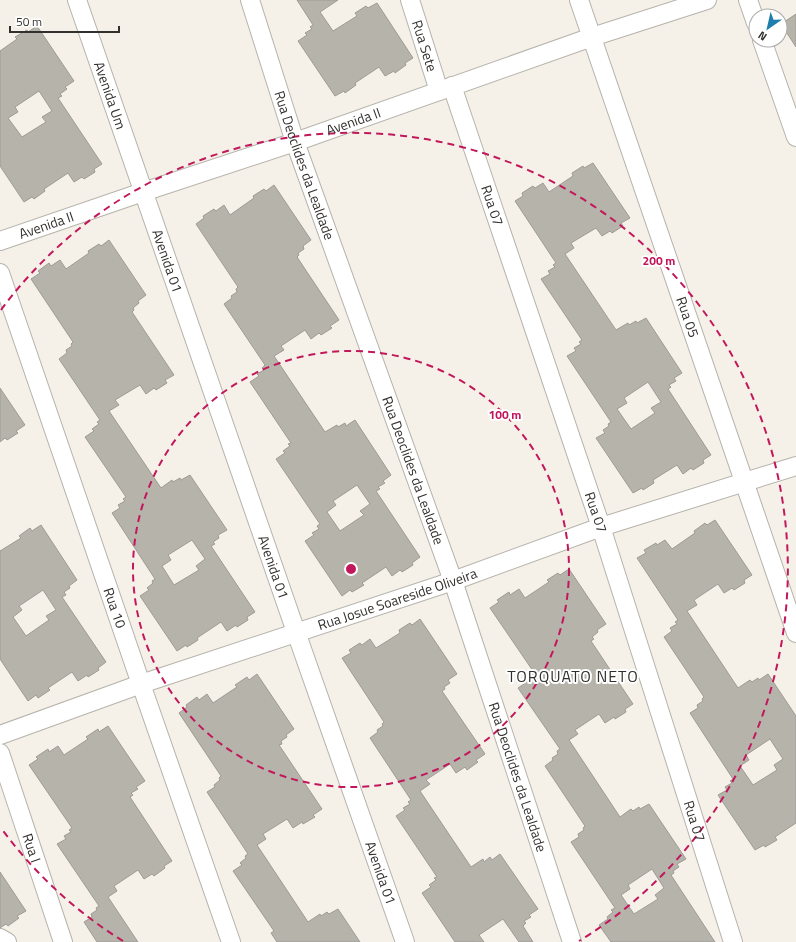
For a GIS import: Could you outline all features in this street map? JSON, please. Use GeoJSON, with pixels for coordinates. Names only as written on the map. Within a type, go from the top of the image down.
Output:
{"type":"FeatureCollection","features":[{"type":"Feature","properties":{"kind":"street","name":"Avenida Um"},"geometry":{"type":"LineString","coordinates":[[77,0],[143,192]]}},
{"type":"Feature","properties":{"kind":"street","name":"Rua Deoclides da Lealdade"},"geometry":{"type":"LineString","coordinates":[[250,0],[295,142],[453,581],[572,942]]}},
{"type":"Feature","properties":{"kind":"street","name":"Rua Sete"},"geometry":{"type":"LineString","coordinates":[[410,0],[446,88]]}},
{"type":"Feature","properties":{"kind":"street","name":"Rua 05"},"geometry":{"type":"LineString","coordinates":[[579,0],[796,633]]}},
{"type":"Feature","properties":{"kind":"street","name":"Avenida II"},"geometry":{"type":"LineString","coordinates":[[0,241],[295,142],[592,37],[707,0]]}},
{"type":"Feature","properties":{"kind":"street"},"geometry":{"type":"LineString","coordinates":[[765,48],[796,137]]}},
{"type":"Feature","properties":{"kind":"street","name":"Rua 07"},"geometry":{"type":"LineString","coordinates":[[446,88],[601,527],[733,942]]}},
{"type":"Feature","properties":{"kind":"street","name":"Avenida 01"},"geometry":{"type":"LineString","coordinates":[[143,192],[405,942]]}},
{"type":"Feature","properties":{"kind":"street","name":"Rua 10"},"geometry":{"type":"LineString","coordinates":[[0,273],[230,942]]}},
{"type":"Feature","properties":{"kind":"street","name":"Rua Josue Soareside Oliveira"},"geometry":{"type":"LineString","coordinates":[[0,735],[141,684],[453,581],[601,527],[796,466]]}},
{"type":"Feature","properties":{"kind":"street","name":"Rua I"},"geometry":{"type":"LineString","coordinates":[[0,753],[62,942]]}},
{"type":"Feature","properties":{"kind":"street"},"geometry":{"type":"LineString","coordinates":[[0,938],[7,942]]}},
{"type":"Feature","properties":{"kind":"building"},"geometry":{"type":"Polygon","coordinates":[[[297,0],[338,0],[320,12],[333,31],[357,16],[355,13],[366,6],[368,8],[377,3],[413,58],[405,63],[406,65],[395,73],[394,71],[385,76],[379,67],[355,83],[356,85],[345,93],[344,91],[335,96],[298,41],[307,35],[305,33],[312,29],[310,27],[313,25],[297,0]]]}},
{"type":"Feature","properties":{"kind":"building"},"geometry":{"type":"Polygon","coordinates":[[[796,14],[796,47],[788,35],[788,19],[796,14]]]}},
{"type":"Feature","properties":{"kind":"building"},"geometry":{"type":"Polygon","coordinates":[[[37,26],[74,81],[65,87],[67,89],[60,94],[62,96],[58,98],[102,164],[94,169],[95,172],[84,179],[82,177],[74,182],[68,173],[44,189],[45,191],[34,199],[32,197],[24,202],[0,166],[0,51],[17,39],[15,37],[27,30],[28,32],[37,26]],[[39,91],[15,107],[18,112],[8,118],[22,137],[46,122],[42,117],[52,111],[39,91]]]}},
{"type":"Feature","properties":{"kind":"building"},"geometry":{"type":"Polygon","coordinates":[[[593,163],[630,218],[621,223],[623,226],[612,233],[610,231],[602,236],[596,228],[571,243],[574,248],[565,254],[616,330],[628,323],[629,325],[636,321],[637,323],[646,318],[682,373],[674,378],[676,381],[669,385],[671,387],[668,389],[711,455],[703,460],[704,463],[693,470],[691,468],[683,474],[677,465],[653,480],[654,483],[643,490],[642,488],[633,493],[596,438],[605,433],[603,430],[609,426],[608,424],[611,422],[567,356],[576,351],[574,348],[581,344],[579,342],[582,340],[541,279],[550,274],[548,271],[555,267],[553,265],[556,263],[515,201],[523,196],[522,193],[533,186],[535,188],[543,183],[549,192],[573,176],[572,173],[583,166],[584,168],[593,163]],[[648,382],[624,398],[627,403],[617,409],[631,429],[655,413],[651,408],[661,402],[648,382]]]}},
{"type":"Feature","properties":{"kind":"building"},"geometry":{"type":"Polygon","coordinates":[[[274,185],[311,240],[303,246],[304,249],[298,253],[299,255],[297,257],[339,320],[330,326],[332,328],[321,335],[319,333],[311,339],[305,330],[281,346],[284,350],[274,356],[325,432],[337,425],[338,427],[345,423],[346,426],[355,420],[391,475],[383,481],[385,483],[378,487],[380,489],[376,491],[420,557],[412,563],[413,565],[402,572],[400,570],[392,576],[386,567],[362,583],[364,585],[352,592],[350,590],[342,596],[305,541],[314,535],[312,533],[319,529],[317,526],[320,524],[276,459],[285,453],[283,451],[290,446],[288,444],[291,443],[250,382],[259,376],[257,374],[264,370],[262,368],[265,365],[224,304],[237,292],[236,289],[238,287],[196,224],[204,218],[203,216],[214,209],[216,211],[224,205],[230,215],[254,198],[253,196],[264,189],[266,191],[274,185]],[[357,485],[333,501],[336,505],[327,512],[340,531],[364,515],[360,511],[370,504],[357,485]]]}},
{"type":"Feature","properties":{"kind":"building"},"geometry":{"type":"Polygon","coordinates":[[[109,240],[146,295],[138,301],[139,303],[133,308],[134,310],[132,312],[174,375],[165,380],[167,383],[156,390],[154,388],[146,394],[140,385],[115,400],[119,405],[109,411],[161,488],[172,480],[173,482],[180,478],[181,480],[190,475],[227,530],[218,535],[219,538],[213,542],[215,544],[211,546],[255,612],[247,617],[248,620],[227,631],[221,622],[197,638],[198,640],[177,651],[140,596],[149,590],[147,588],[155,579],[112,513],[120,508],[118,505],[125,501],[123,499],[126,497],[85,437],[94,431],[92,429],[99,424],[97,422],[100,420],[59,359],[67,353],[66,350],[72,346],[71,344],[73,342],[31,279],[40,273],[38,271],[49,263],[51,266],[60,260],[66,269],[89,253],[88,251],[99,244],[101,246],[109,240]],[[192,540],[168,555],[171,560],[162,566],[174,585],[199,570],[196,566],[205,559],[192,540]]]}},
{"type":"Feature","properties":{"kind":"building"},"geometry":{"type":"Polygon","coordinates":[[[0,388],[25,425],[16,431],[18,433],[7,440],[5,438],[0,442],[0,388]]]}},
{"type":"Feature","properties":{"kind":"building"},"geometry":{"type":"Polygon","coordinates":[[[715,520],[752,575],[744,580],[745,583],[734,590],[732,588],[724,593],[718,584],[694,600],[697,605],[687,611],[738,688],[750,680],[752,682],[758,678],[759,680],[768,674],[796,716],[796,823],[775,837],[777,840],[765,847],[764,845],[755,850],[718,795],[727,790],[725,787],[732,783],[730,781],[733,779],[690,713],[698,708],[697,705],[703,701],[702,699],[704,697],[664,637],[672,631],[670,628],[677,624],[675,622],[678,620],[637,558],[646,553],[644,550],[665,540],[672,549],[695,533],[694,531],[705,523],[707,525],[715,520]],[[770,739],[746,755],[749,760],[740,766],[753,785],[777,770],[774,765],[783,759],[770,739]]]}},
{"type":"Feature","properties":{"kind":"building"},"geometry":{"type":"Polygon","coordinates":[[[41,525],[77,580],[69,586],[70,588],[64,592],[66,595],[62,597],[106,662],[98,668],[99,670],[78,681],[72,672],[48,688],[50,690],[38,698],[36,695],[28,701],[0,659],[0,551],[21,538],[19,536],[30,528],[32,531],[41,525]],[[43,590],[19,606],[22,610],[13,617],[26,636],[49,620],[46,616],[56,610],[43,590]]]}},
{"type":"Feature","properties":{"kind":"building"},"geometry":{"type":"Polygon","coordinates":[[[569,569],[606,624],[597,630],[598,632],[592,637],[594,639],[591,641],[633,704],[625,709],[626,712],[605,723],[599,714],[575,730],[578,734],[569,740],[620,817],[631,809],[633,811],[639,807],[640,809],[649,804],[686,859],[677,864],[679,867],[673,871],[674,873],[671,875],[715,942],[611,942],[599,925],[608,919],[607,917],[613,912],[611,910],[615,908],[571,842],[579,837],[578,834],[584,830],[583,828],[585,826],[545,766],[553,760],[552,758],[558,754],[557,751],[560,749],[518,688],[527,682],[525,680],[532,675],[530,673],[533,671],[490,608],[499,602],[497,600],[509,592],[510,595],[519,589],[525,598],[549,582],[547,580],[558,573],[560,575],[569,569]],[[652,869],[628,885],[630,889],[621,895],[634,914],[658,899],[655,895],[664,888],[652,869]]]}},
{"type":"Feature","properties":{"kind":"building"},"geometry":{"type":"Polygon","coordinates":[[[420,619],[457,674],[448,680],[450,683],[444,687],[445,689],[442,691],[485,754],[476,760],[478,762],[467,770],[465,767],[456,773],[450,764],[426,780],[430,784],[420,791],[471,867],[483,859],[484,862],[490,857],[492,860],[500,854],[538,909],[529,915],[531,917],[524,921],[526,923],[523,926],[533,942],[519,942],[503,919],[479,935],[484,942],[455,942],[422,893],[431,887],[429,885],[436,880],[434,878],[437,877],[396,816],[405,810],[403,808],[410,804],[408,802],[411,800],[370,738],[378,732],[377,730],[383,726],[382,724],[384,722],[342,658],[351,653],[349,650],[360,643],[362,645],[370,639],[376,648],[400,633],[399,630],[410,623],[412,625],[420,619]]]}},
{"type":"Feature","properties":{"kind":"building"},"geometry":{"type":"Polygon","coordinates":[[[257,674],[294,729],[286,735],[287,737],[281,741],[282,744],[279,745],[322,809],[313,815],[315,817],[303,824],[302,822],[293,828],[287,819],[263,834],[266,839],[257,845],[308,922],[320,914],[321,916],[327,912],[329,914],[338,909],[360,942],[277,942],[271,933],[274,931],[233,871],[242,865],[240,863],[248,854],[207,792],[215,787],[214,785],[220,780],[219,778],[221,776],[179,713],[187,707],[186,705],[197,697],[199,700],[207,694],[213,703],[237,687],[235,685],[247,677],[249,680],[257,674]]]}},
{"type":"Feature","properties":{"kind":"building"},"geometry":{"type":"Polygon","coordinates":[[[108,726],[145,781],[136,787],[138,789],[131,793],[133,795],[130,797],[172,861],[164,866],[165,868],[154,876],[152,874],[144,879],[138,870],[114,886],[117,891],[108,897],[138,942],[97,942],[84,922],[92,917],[91,914],[97,910],[96,908],[99,906],[57,844],[66,839],[64,836],[71,832],[69,830],[72,828],[29,765],[38,759],[36,757],[48,749],[49,752],[58,746],[64,755],[88,739],[86,737],[98,729],[99,732],[108,726]]]}},
{"type":"Feature","properties":{"kind":"building"},"geometry":{"type":"Polygon","coordinates":[[[0,872],[26,911],[17,916],[19,918],[8,926],[6,924],[0,928],[0,872]]]}},
{"type":"Feature","properties":{"kind":"district","name":"TORQUATO NETO"},"geometry":{"type":"Point","coordinates":[573,676]}}]}
